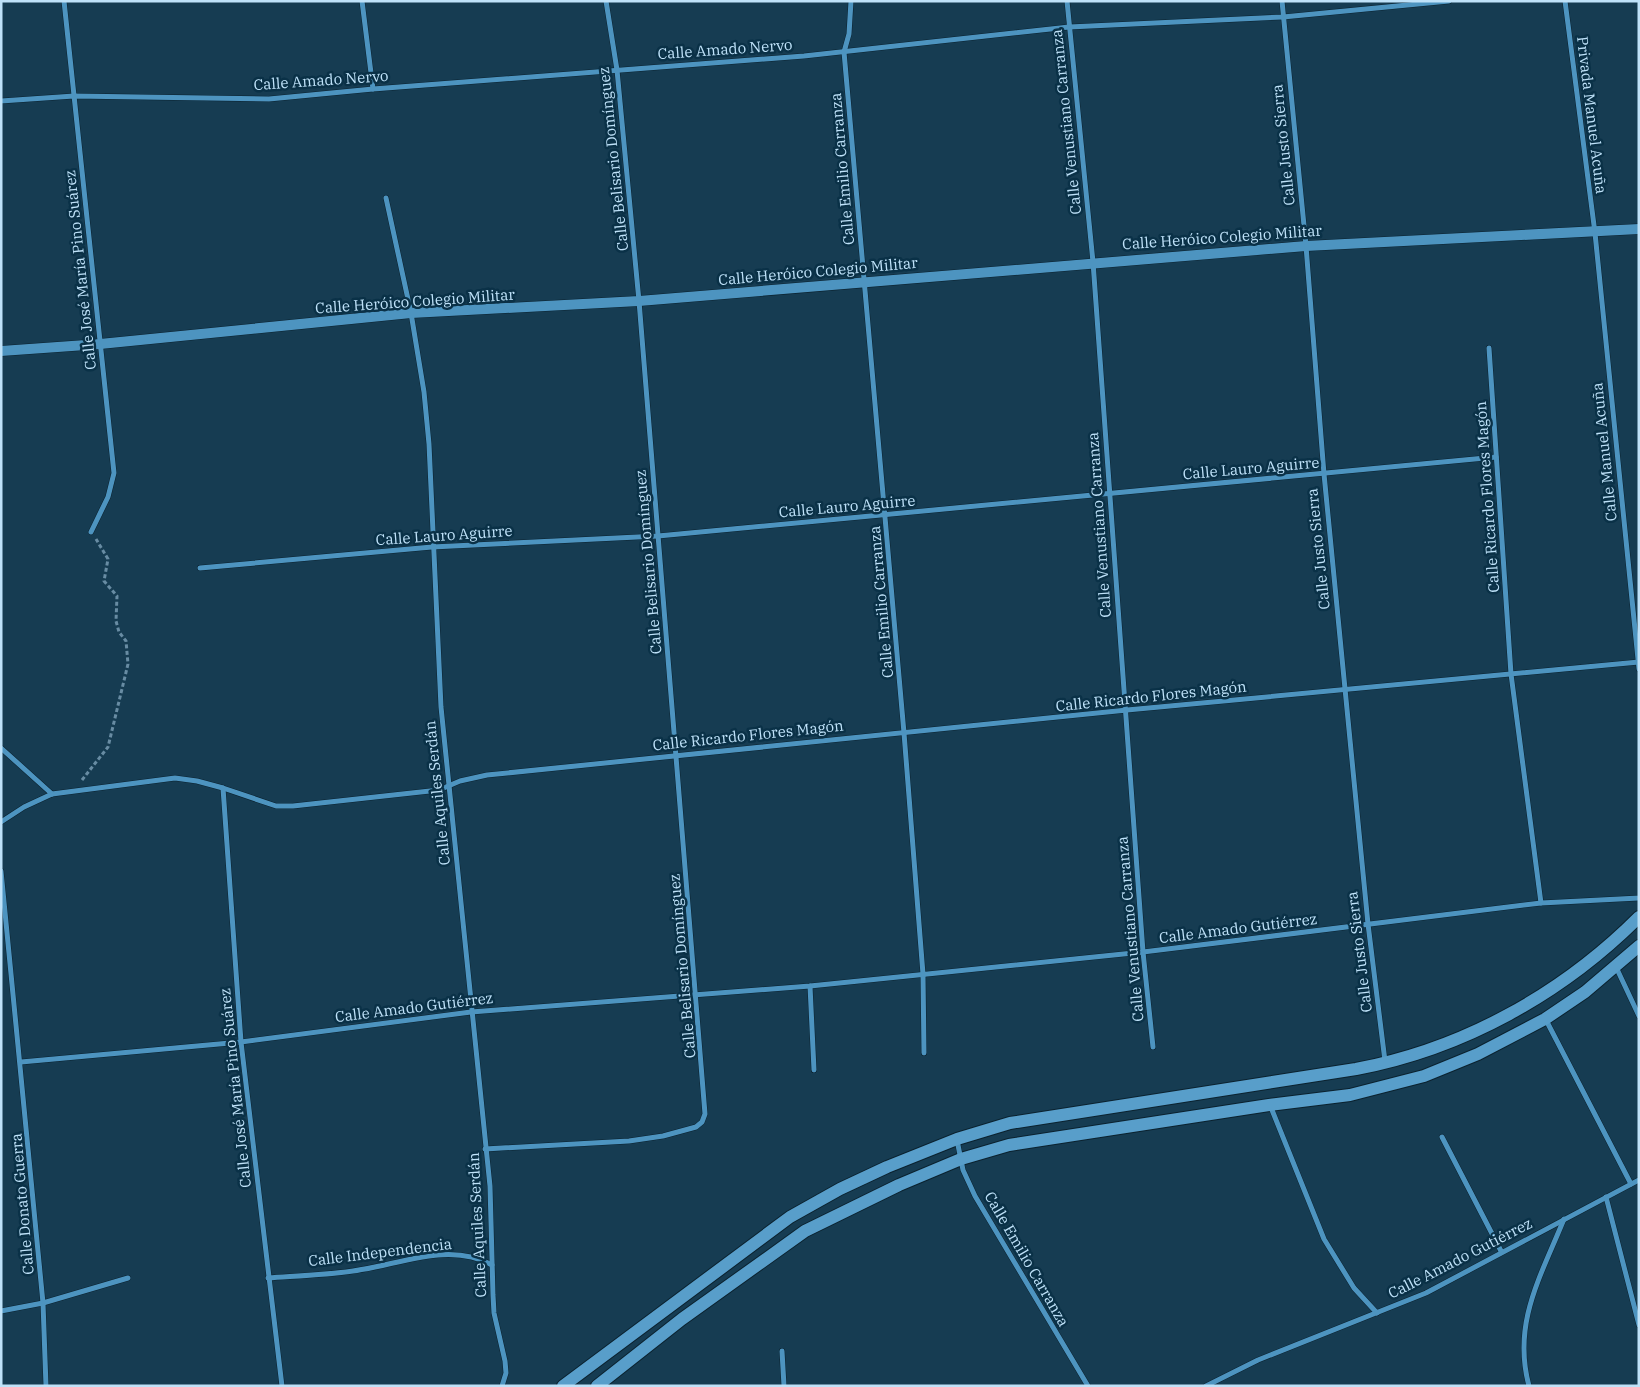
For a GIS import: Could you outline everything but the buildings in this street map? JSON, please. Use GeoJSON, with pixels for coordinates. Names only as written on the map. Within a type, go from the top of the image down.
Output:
{"type":"FeatureCollection","features":[{"type":"Feature","properties":{"kind":"main road","name":"Calle Heróico Colegio Militar"},"geometry":{"type":"LineString","coordinates":[[1,350],[100,344],[411,313],[639,301],[1093,262],[1306,246],[1595,233],[1639,229]]}},
{"type":"Feature","properties":{"kind":"main road"},"geometry":{"type":"LineString","coordinates":[[563,1386],[790,1217],[840,1189],[957,1140],[1010,1123],[1385,1064],[1463,1037],[1534,1000],[1584,967],[1639,917]]}},
{"type":"Feature","properties":{"kind":"main road"},"geometry":{"type":"LineString","coordinates":[[597,1386],[697,1308],[805,1231],[859,1203],[961,1159],[995,1148],[1042,1139],[1269,1104],[1350,1095],[1424,1076],[1478,1054],[1545,1019],[1585,992],[1639,946]]}},
{"type":"Feature","properties":{"kind":"street","name":"Calle José María Pino Suárez"},"geometry":{"type":"LineString","coordinates":[[64,1],[114,473],[108,497],[91,532]]}},
{"type":"Feature","properties":{"kind":"street"},"geometry":{"type":"LineString","coordinates":[[362,1],[373,89]]}},
{"type":"Feature","properties":{"kind":"street","name":"Calle Belisario Domínguez"},"geometry":{"type":"LineString","coordinates":[[485,1149],[629,1141],[684,1131],[702,1122],[705,1106],[678,754],[639,301],[617,70],[606,1]]}},
{"type":"Feature","properties":{"kind":"street","name":"Calle Emilio Carranza"},"geometry":{"type":"LineString","coordinates":[[851,1],[849,34],[844,52],[904,733],[923,974],[924,1053]]}},
{"type":"Feature","properties":{"kind":"street","name":"Calle Venustiano Carranza"},"geometry":{"type":"LineString","coordinates":[[1067,1],[1093,262],[1108,494],[1143,952],[1153,1047]]}},
{"type":"Feature","properties":{"kind":"street","name":"Calle Justo Sierra"},"geometry":{"type":"LineString","coordinates":[[1282,1],[1306,246],[1324,474],[1368,924],[1385,1064]]}},
{"type":"Feature","properties":{"kind":"street","name":"Calle Amado Nervo"},"geometry":{"type":"LineString","coordinates":[[1,102],[74,96],[269,99],[844,52],[1069,27],[1283,17],[1449,1]]}},
{"type":"Feature","properties":{"kind":"street","name":"Privada Manuel Acuña"},"geometry":{"type":"LineString","coordinates":[[1565,1],[1595,233]]}},
{"type":"Feature","properties":{"kind":"street","name":"Calle Aquiles Serdán"},"geometry":{"type":"LineString","coordinates":[[386,198],[411,313],[425,401],[441,707],[491,1203],[494,1313],[506,1373],[502,1386]]}},
{"type":"Feature","properties":{"kind":"street","name":"Calle Manuel Acuña"},"geometry":{"type":"LineString","coordinates":[[1595,233],[1639,669]]}},
{"type":"Feature","properties":{"kind":"street","name":"Calle Ricardo Flores Magón"},"geometry":{"type":"LineString","coordinates":[[1489,348],[1511,674],[1541,902]]}},
{"type":"Feature","properties":{"kind":"street","name":"Calle Lauro Aguirre"},"geometry":{"type":"LineString","coordinates":[[200,568],[432,547],[658,536],[1496,458]]}},
{"type":"Feature","properties":{"kind":"street","name":"Calle Ricardo Flores Magón"},"geometry":{"type":"LineString","coordinates":[[1,822],[24,807],[52,794],[175,778],[223,788],[256,801],[276,806],[293,806],[422,792],[487,775],[678,754],[1638,662]]}},
{"type":"Feature","properties":{"kind":"street"},"geometry":{"type":"LineString","coordinates":[[1,748],[52,794]]}},
{"type":"Feature","properties":{"kind":"street","name":"Calle José María Pino Suárez"},"geometry":{"type":"LineString","coordinates":[[223,788],[241,1042],[282,1386]]}},
{"type":"Feature","properties":{"kind":"street","name":"Calle Donato Guerra"},"geometry":{"type":"LineString","coordinates":[[1,871],[43,1303],[46,1386]]}},
{"type":"Feature","properties":{"kind":"street","name":"Calle Amado Gutiérrez"},"geometry":{"type":"LineString","coordinates":[[21,1062],[241,1042],[471,1012],[810,986],[1143,952],[1541,902],[1639,898]]}},
{"type":"Feature","properties":{"kind":"street"},"geometry":{"type":"LineString","coordinates":[[1616,966],[1639,1016]]}},
{"type":"Feature","properties":{"kind":"street"},"geometry":{"type":"LineString","coordinates":[[810,986],[814,1070]]}},
{"type":"Feature","properties":{"kind":"street"},"geometry":{"type":"LineString","coordinates":[[1545,1019],[1631,1184]]}},
{"type":"Feature","properties":{"kind":"street"},"geometry":{"type":"LineString","coordinates":[[1269,1104],[1324,1239],[1354,1288],[1378,1313]]}},
{"type":"Feature","properties":{"kind":"street"},"geometry":{"type":"LineString","coordinates":[[1442,1137],[1501,1252]]}},
{"type":"Feature","properties":{"kind":"street","name":"Calle Emilio Carranza"},"geometry":{"type":"LineString","coordinates":[[957,1140],[968,1181],[985,1214],[1088,1386]]}},
{"type":"Feature","properties":{"kind":"street","name":"Calle Amado Gutiérrez"},"geometry":{"type":"LineString","coordinates":[[1206,1386],[1258,1360],[1426,1293],[1639,1180]]}},
{"type":"Feature","properties":{"kind":"street"},"geometry":{"type":"LineString","coordinates":[[1606,1198],[1639,1325]]}},
{"type":"Feature","properties":{"kind":"street"},"geometry":{"type":"LineString","coordinates":[[1530,1386],[1524,1356],[1526,1313],[1564,1219]]}},
{"type":"Feature","properties":{"kind":"street","name":"Calle Independencia"},"geometry":{"type":"LineString","coordinates":[[268,1278],[352,1271],[438,1255],[471,1256],[492,1265]]}},
{"type":"Feature","properties":{"kind":"street"},"geometry":{"type":"LineString","coordinates":[[1,1311],[43,1303],[128,1278]]}},
{"type":"Feature","properties":{"kind":"street"},"geometry":{"type":"LineString","coordinates":[[782,1351],[784,1386]]}},
{"type":"Feature","properties":{"kind":"path"},"geometry":{"type":"LineString","coordinates":[[73,790],[108,747],[128,664],[126,641],[119,632],[116,621],[117,596],[104,581],[108,559],[91,532]]}}]}
